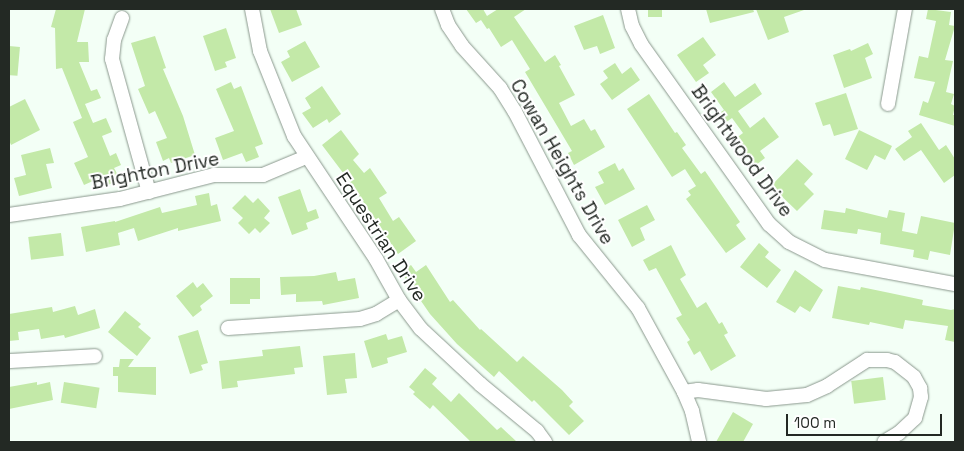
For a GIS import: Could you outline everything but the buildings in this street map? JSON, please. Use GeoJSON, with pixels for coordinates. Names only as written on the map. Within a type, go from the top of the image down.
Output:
{"type":"FeatureCollection","features":[{"type":"Feature","properties":{"kind":"street","name":"Equestrian Drive"},"geometry":{"type":"LineString","coordinates":[[252,9],[260,51],[294,136],[306,157],[355,227],[399,300],[421,330],[480,384],[537,431],[545,442]]}},
{"type":"Feature","properties":{"kind":"street","name":"Cowan Heights Drive"},"geometry":{"type":"LineString","coordinates":[[442,9],[448,25],[462,46],[500,88],[515,112],[579,235],[638,308],[684,392],[692,411],[699,442]]}},
{"type":"Feature","properties":{"kind":"street","name":"Brightwood Drive"},"geometry":{"type":"LineString","coordinates":[[628,9],[632,26],[641,44],[769,224],[789,242],[826,260],[955,284]]}},
{"type":"Feature","properties":{"kind":"street"},"geometry":{"type":"LineString","coordinates":[[888,104],[905,9]]}},
{"type":"Feature","properties":{"kind":"street"},"geometry":{"type":"LineString","coordinates":[[122,18],[114,40],[112,60],[149,192]]}},
{"type":"Feature","properties":{"kind":"street","name":"Brighton Drive"},"geometry":{"type":"LineString","coordinates":[[9,215],[120,198],[214,175],[263,175],[306,157]]}},
{"type":"Feature","properties":{"kind":"street"},"geometry":{"type":"LineString","coordinates":[[228,328],[360,319],[376,314],[399,300]]}},
{"type":"Feature","properties":{"kind":"street"},"geometry":{"type":"LineString","coordinates":[[9,361],[95,356]]}},
{"type":"Feature","properties":{"kind":"street"},"geometry":{"type":"LineString","coordinates":[[684,392],[698,390],[766,399],[807,395],[827,386],[867,360],[887,360],[895,362],[914,377],[920,388],[921,397],[915,418],[899,434],[884,442]]}}]}
